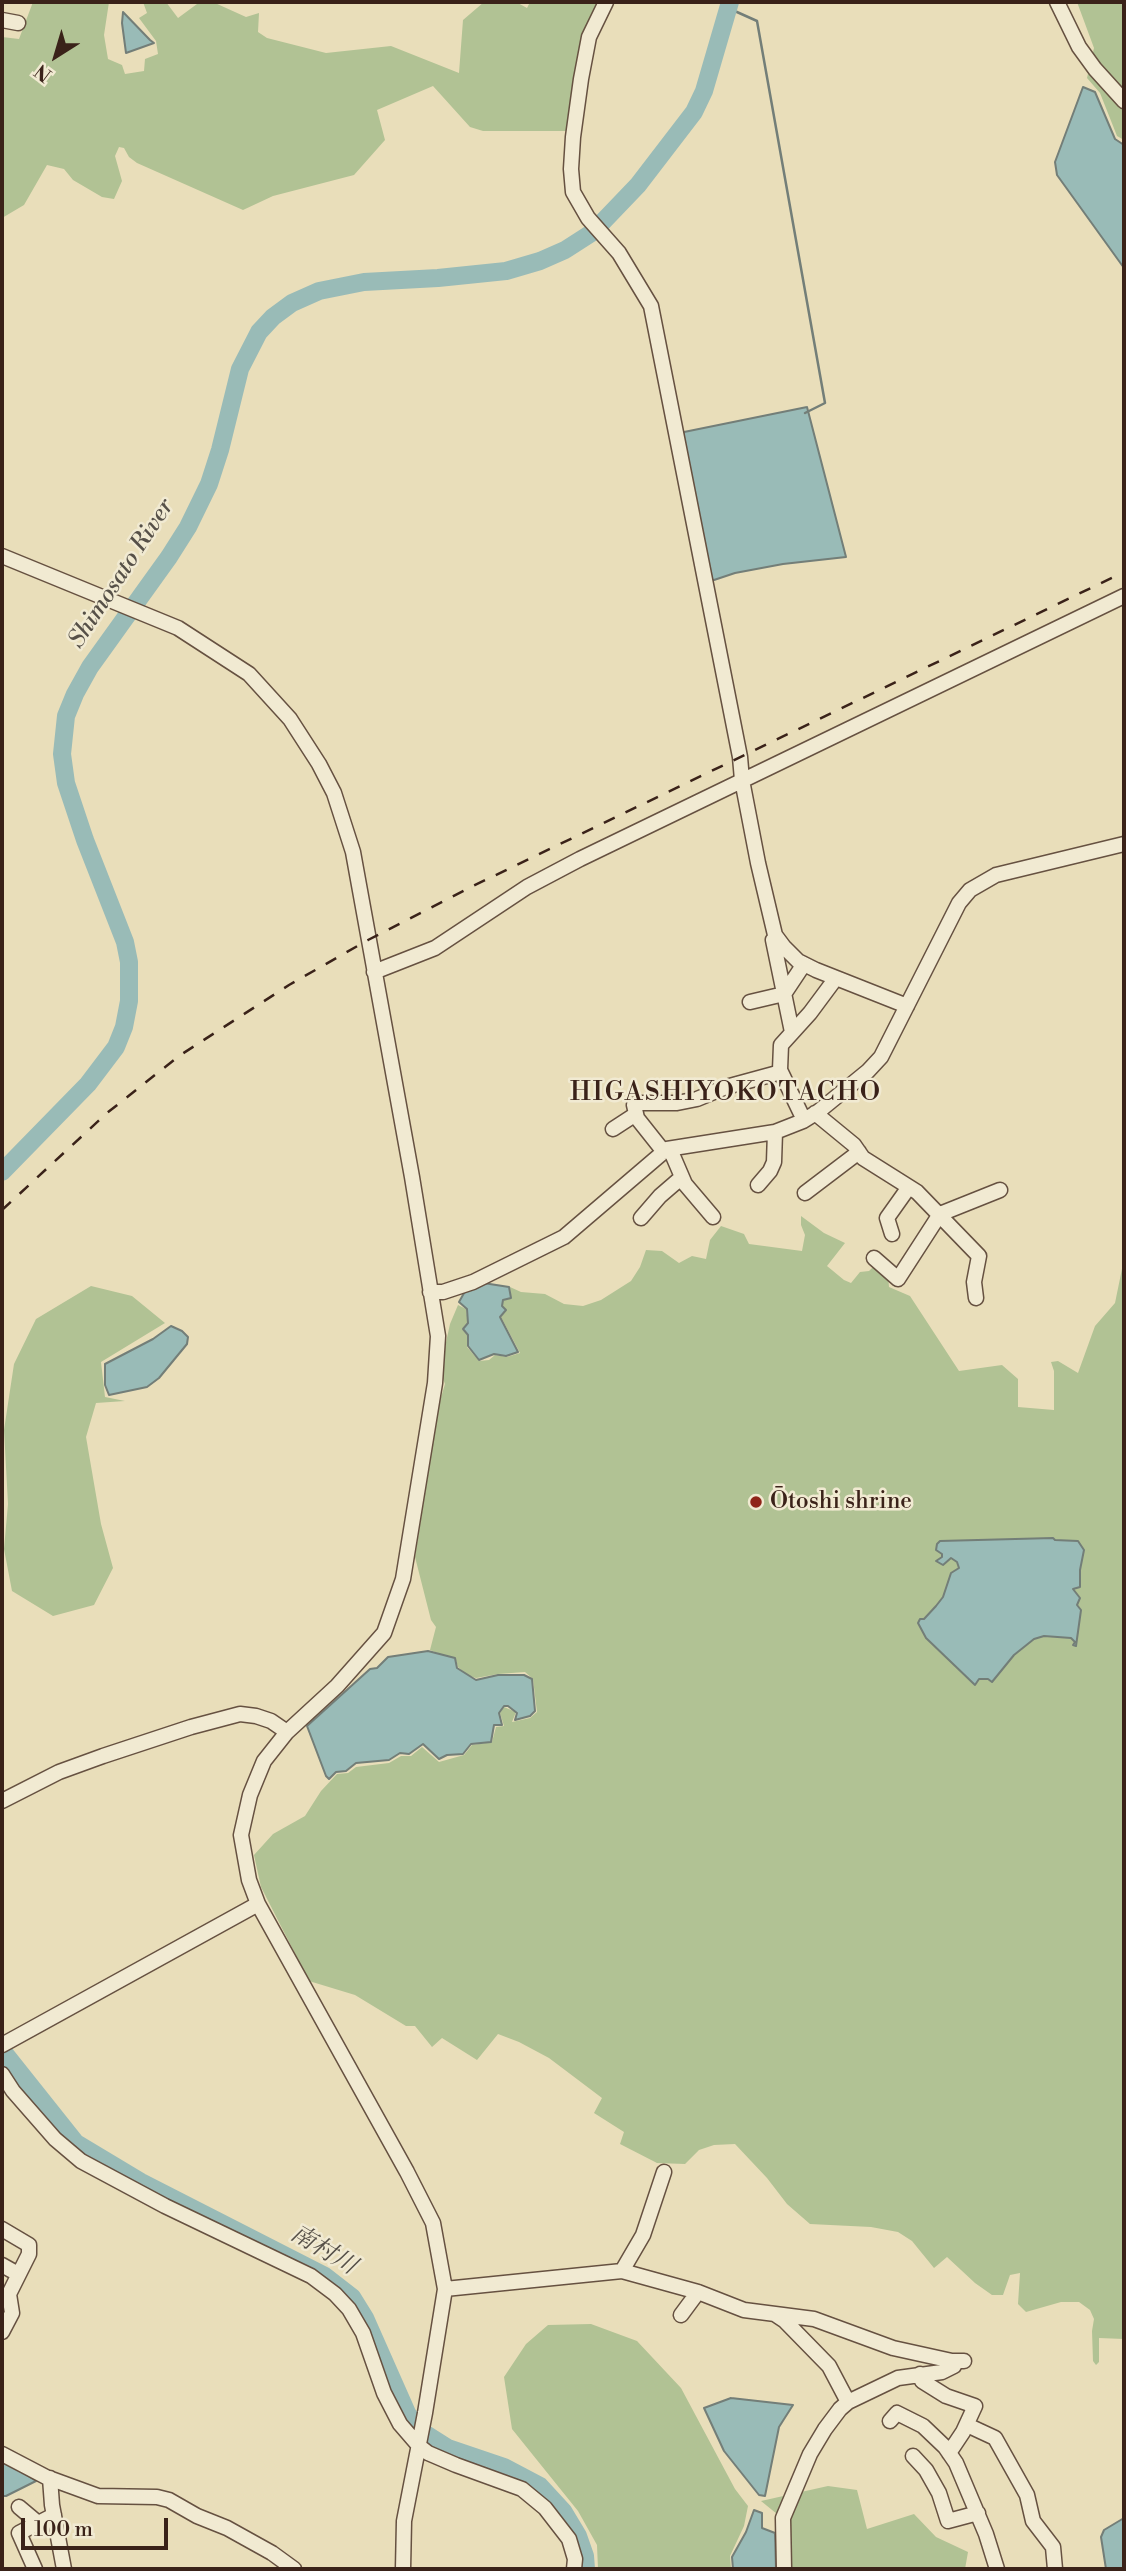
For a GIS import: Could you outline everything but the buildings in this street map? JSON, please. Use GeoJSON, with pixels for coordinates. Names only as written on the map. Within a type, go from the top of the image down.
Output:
{"type":"FeatureCollection","features":[{"type":"Feature","properties":{"kind":"street"},"geometry":{"type":"LineString","coordinates":[[606,2],[589,37],[573,137],[570,169],[573,192],[590,220],[619,253],[651,306],[740,757],[766,904],[776,937],[804,964],[907,1006]]}},
{"type":"Feature","properties":{"kind":"street"},"geometry":{"type":"LineString","coordinates":[[1057,2],[1079,47],[1124,101]]}},
{"type":"Feature","properties":{"kind":"street"},"geometry":{"type":"LineString","coordinates":[[2,20],[18,23]]}},
{"type":"Feature","properties":{"kind":"street"},"geometry":{"type":"LineString","coordinates":[[2,556],[178,628],[249,674],[290,719],[307,744],[334,793],[353,852],[438,1336],[435,1384],[403,1579],[384,1633],[337,1686],[287,1732],[264,1761],[254,1783],[241,1835],[249,1880],[258,1904],[397,2152],[433,2223],[445,2289],[404,2521],[403,2569]]}},
{"type":"Feature","properties":{"kind":"street"},"geometry":{"type":"LineString","coordinates":[[374,971],[435,948],[527,887],[1124,596]]}},
{"type":"Feature","properties":{"kind":"street"},"geometry":{"type":"LineString","coordinates":[[430,1292],[443,1292],[472,1282],[564,1237],[667,1150],[775,1132],[810,1117],[868,1071],[881,1056],[959,903],[975,886],[996,875],[1124,844]]}},
{"type":"Feature","properties":{"kind":"street"},"geometry":{"type":"LineString","coordinates":[[776,937],[773,940],[792,1031]]}},
{"type":"Feature","properties":{"kind":"street"},"geometry":{"type":"LineString","coordinates":[[750,1002],[784,994],[804,964]]}},
{"type":"Feature","properties":{"kind":"street"},"geometry":{"type":"LineString","coordinates":[[836,978],[810,1013],[781,1045],[781,1072],[810,1117],[854,1145],[869,1162],[909,1187],[940,1214],[979,1256],[974,1282],[976,1298]]}},
{"type":"Feature","properties":{"kind":"street"},"geometry":{"type":"LineString","coordinates":[[713,1217],[693,1195],[667,1150],[636,1114],[634,1105],[677,1103],[781,1072]]}},
{"type":"Feature","properties":{"kind":"street"},"geometry":{"type":"LineString","coordinates":[[613,1129],[636,1114]]}},
{"type":"Feature","properties":{"kind":"street"},"geometry":{"type":"LineString","coordinates":[[758,1185],[774,1162],[775,1132]]}},
{"type":"Feature","properties":{"kind":"street"},"geometry":{"type":"LineString","coordinates":[[805,1194],[859,1152]]}},
{"type":"Feature","properties":{"kind":"street"},"geometry":{"type":"LineString","coordinates":[[641,1218],[660,1196],[682,1177]]}},
{"type":"Feature","properties":{"kind":"street"},"geometry":{"type":"LineString","coordinates":[[892,1234],[887,1218],[909,1187]]}},
{"type":"Feature","properties":{"kind":"street"},"geometry":{"type":"LineString","coordinates":[[874,1258],[898,1279],[940,1214],[999,1190]]}},
{"type":"Feature","properties":{"kind":"street"},"geometry":{"type":"LineString","coordinates":[[2,1801],[59,1772],[191,1727],[240,1714],[271,1721],[287,1732]]}},
{"type":"Feature","properties":{"kind":"street"},"geometry":{"type":"LineString","coordinates":[[5,2043],[258,1904]]}},
{"type":"Feature","properties":{"kind":"street"},"geometry":{"type":"LineString","coordinates":[[2,2074],[13,2091],[55,2139],[80,2161],[165,2206],[311,2276],[335,2294],[349,2309],[363,2333],[384,2393],[400,2424],[419,2446],[428,2453],[456,2465],[522,2489],[545,2508],[569,2539],[575,2559],[574,2569]]}},
{"type":"Feature","properties":{"kind":"street"},"geometry":{"type":"LineString","coordinates":[[622,2271],[643,2235],[664,2172]]}},
{"type":"Feature","properties":{"kind":"street"},"geometry":{"type":"LineString","coordinates":[[2,2229],[29,2245],[29,2254],[9,2294],[12,2313],[2,2332]]}},
{"type":"Feature","properties":{"kind":"street"},"geometry":{"type":"LineString","coordinates":[[2,2265],[18,2274]]}},
{"type":"Feature","properties":{"kind":"street"},"geometry":{"type":"LineString","coordinates":[[445,2289],[622,2271],[698,2292],[744,2311],[814,2319],[893,2348],[960,2361],[942,2372],[898,2378],[848,2402],[825,2429],[796,2484],[783,2518],[784,2569]]}},
{"type":"Feature","properties":{"kind":"street"},"geometry":{"type":"LineString","coordinates":[[681,2315],[698,2292]]}},
{"type":"Feature","properties":{"kind":"street"},"geometry":{"type":"LineString","coordinates":[[771,2312],[785,2321],[829,2366],[848,2402]]}},
{"type":"Feature","properties":{"kind":"street"},"geometry":{"type":"LineString","coordinates":[[920,2374],[922,2381],[946,2396],[975,2406],[949,2453]]}},
{"type":"Feature","properties":{"kind":"street"},"geometry":{"type":"LineString","coordinates":[[890,2421],[897,2413],[923,2426],[949,2453],[978,2513],[997,2569]]}},
{"type":"Feature","properties":{"kind":"street"},"geometry":{"type":"LineString","coordinates":[[967,2424],[995,2438],[1027,2495],[1033,2521],[1053,2547],[1055,2569]]}},
{"type":"Feature","properties":{"kind":"street"},"geometry":{"type":"LineString","coordinates":[[2,2454],[50,2478],[98,2496],[157,2497],[169,2500],[272,2553],[294,2569]]}},
{"type":"Feature","properties":{"kind":"street"},"geometry":{"type":"LineString","coordinates":[[913,2456],[926,2470],[939,2493],[948,2521],[978,2513]]}},
{"type":"Feature","properties":{"kind":"street"},"geometry":{"type":"LineString","coordinates":[[50,2478],[64,2569]]}},
{"type":"Feature","properties":{"kind":"street"},"geometry":{"type":"LineString","coordinates":[[19,2507],[38,2523]]}},
{"type":"Feature","properties":{"kind":"street"},"geometry":{"type":"LineString","coordinates":[[35,2569],[19,2533],[54,2515]]}},
{"type":"Feature","properties":{"kind":"green space"},"geometry":{"type":"Polygon","coordinates":[[[33,2],[109,2],[104,35],[108,59],[122,65],[125,74],[144,71],[145,59],[158,54],[156,41],[139,18],[147,13],[143,2],[166,2],[178,18],[197,4],[215,3],[246,17],[259,13],[258,32],[267,38],[326,53],[391,46],[459,73],[463,20],[484,2],[516,2],[527,8],[530,2],[600,2],[569,131],[483,131],[470,127],[433,86],[377,110],[385,140],[354,175],[273,196],[243,210],[137,163],[129,157],[124,148],[119,147],[115,156],[122,181],[114,199],[102,197],[73,180],[64,169],[47,165],[24,205],[2,218],[2,37],[19,39],[33,2]]]}},
{"type":"Feature","properties":{"kind":"green space"},"geometry":{"type":"Polygon","coordinates":[[[1077,2],[1124,2],[1124,140],[1117,136],[1100,93],[1087,78],[1094,48],[1077,2]]]}},
{"type":"Feature","properties":{"kind":"green space"},"geometry":{"type":"Polygon","coordinates":[[[801,1216],[824,1233],[845,1243],[827,1266],[844,1280],[851,1283],[860,1272],[869,1271],[875,1265],[888,1275],[889,1287],[910,1296],[959,1371],[1002,1365],[1018,1379],[1018,1407],[1054,1410],[1054,1371],[1051,1362],[1058,1361],[1078,1373],[1095,1326],[1115,1303],[1124,1259],[1124,2339],[1099,2338],[1099,2362],[1096,2365],[1093,2361],[1094,2319],[1090,2310],[1079,2302],[1061,2302],[1026,2312],[1018,2304],[1020,2273],[1010,2275],[1003,2295],[992,2295],[947,2257],[934,2268],[912,2241],[898,2232],[871,2227],[810,2224],[787,2204],[735,2144],[714,2145],[699,2150],[685,2164],[657,2163],[620,2144],[624,2132],[594,2113],[602,2098],[549,2058],[519,2042],[498,2034],[477,2060],[442,2038],[432,2047],[415,2026],[406,2026],[355,1995],[309,1981],[261,1887],[254,1855],[273,1834],[305,1816],[321,1791],[337,1774],[348,1773],[356,1767],[389,1763],[401,1756],[411,1756],[422,1747],[439,1762],[464,1755],[472,1745],[492,1742],[496,1727],[504,1726],[500,1713],[504,1707],[516,1712],[512,1722],[530,1718],[537,1712],[533,1679],[525,1672],[476,1678],[467,1675],[458,1667],[455,1657],[430,1650],[436,1627],[431,1620],[415,1557],[439,1404],[445,1384],[442,1376],[445,1347],[458,1305],[466,1309],[468,1322],[462,1329],[467,1335],[467,1347],[479,1361],[489,1360],[495,1355],[507,1357],[520,1353],[501,1317],[506,1310],[502,1306],[503,1300],[511,1298],[510,1287],[521,1292],[545,1294],[564,1304],[583,1306],[601,1300],[631,1281],[646,1250],[662,1251],[679,1263],[692,1256],[706,1259],[710,1240],[721,1226],[744,1234],[749,1244],[802,1251],[805,1235],[801,1216]]]}},
{"type":"Feature","properties":{"kind":"green space"},"geometry":{"type":"Polygon","coordinates":[[[91,1286],[132,1296],[165,1323],[101,1362],[105,1397],[125,1401],[96,1403],[86,1437],[101,1524],[113,1568],[94,1605],[53,1616],[12,1591],[4,1549],[8,1504],[4,1430],[14,1364],[36,1319],[91,1286]]]}},
{"type":"Feature","properties":{"kind":"green space"},"geometry":{"type":"Polygon","coordinates":[[[591,2324],[637,2341],[681,2388],[735,2489],[748,2506],[744,2526],[730,2556],[731,2569],[598,2569],[597,2545],[578,2511],[512,2429],[504,2377],[526,2344],[548,2325],[591,2324]]]}},
{"type":"Feature","properties":{"kind":"green space"},"geometry":{"type":"Polygon","coordinates":[[[828,2486],[857,2490],[867,2529],[914,2514],[936,2537],[968,2552],[965,2569],[778,2569],[777,2514],[761,2501],[828,2486]]]}},
{"type":"Feature","properties":{"kind":"water"},"geometry":{"type":"Polygon","coordinates":[[[123,12],[150,40],[154,43],[126,53],[123,12]]]}},
{"type":"Feature","properties":{"kind":"water"},"geometry":{"type":"Polygon","coordinates":[[[1083,87],[1095,92],[1115,139],[1124,145],[1124,268],[1057,175],[1055,162],[1083,87]]]}},
{"type":"Feature","properties":{"kind":"water"},"geometry":{"type":"Polygon","coordinates":[[[807,407],[846,557],[783,564],[735,573],[711,581],[680,446],[684,432],[807,407]]]}},
{"type":"Feature","properties":{"kind":"water"},"geometry":{"type":"Polygon","coordinates":[[[477,1282],[509,1287],[511,1298],[503,1300],[502,1306],[506,1310],[500,1317],[518,1352],[506,1356],[494,1354],[479,1360],[468,1346],[468,1335],[463,1329],[468,1323],[467,1309],[459,1302],[468,1286],[477,1282]]]}},
{"type":"Feature","properties":{"kind":"water"},"geometry":{"type":"Polygon","coordinates":[[[171,1326],[188,1337],[187,1344],[159,1378],[147,1387],[109,1395],[105,1385],[105,1364],[153,1339],[171,1326]]]}},
{"type":"Feature","properties":{"kind":"water"},"geometry":{"type":"Polygon","coordinates":[[[1053,1538],[1078,1541],[1084,1550],[1080,1587],[1073,1589],[1080,1598],[1077,1605],[1081,1610],[1076,1646],[1071,1638],[1044,1636],[1034,1639],[1014,1655],[992,1682],[979,1679],[975,1685],[926,1638],[918,1623],[943,1597],[951,1573],[959,1568],[957,1562],[951,1558],[943,1565],[936,1561],[942,1557],[936,1550],[937,1544],[940,1541],[1053,1538]]]}},
{"type":"Feature","properties":{"kind":"water"},"geometry":{"type":"Polygon","coordinates":[[[428,1651],[455,1658],[457,1668],[476,1680],[498,1675],[524,1675],[532,1679],[535,1711],[530,1716],[515,1720],[517,1713],[504,1706],[499,1713],[502,1725],[494,1725],[491,1742],[471,1744],[463,1754],[447,1755],[439,1759],[423,1744],[409,1754],[400,1753],[389,1760],[356,1763],[346,1771],[336,1772],[329,1779],[307,1726],[370,1669],[377,1668],[388,1657],[428,1651]]]}},
{"type":"Feature","properties":{"kind":"water"},"geometry":{"type":"Polygon","coordinates":[[[731,2398],[793,2405],[779,2427],[765,2496],[759,2495],[724,2451],[704,2408],[731,2398]]]}},
{"type":"Feature","properties":{"kind":"water"},"geometry":{"type":"Polygon","coordinates":[[[2,2459],[36,2481],[2,2496],[2,2459]]]}},
{"type":"Feature","properties":{"kind":"water"},"geometry":{"type":"Polygon","coordinates":[[[754,2510],[762,2513],[762,2528],[775,2533],[776,2569],[733,2569],[732,2557],[754,2510]]]}},
{"type":"Feature","properties":{"kind":"water"},"geometry":{"type":"Polygon","coordinates":[[[1124,2518],[1124,2569],[1106,2569],[1101,2537],[1104,2530],[1124,2518]]]}},
{"type":"Feature","properties":{"kind":"waterway","name":"Shimosato River"},"geometry":{"type":"LineString","coordinates":[[2,1172],[88,1084],[116,1047],[124,1027],[129,1001],[129,962],[125,942],[66,783],[62,754],[66,716],[90,667],[188,527],[209,484],[240,369],[259,332],[292,303],[319,291],[364,282],[506,271],[565,250],[593,232],[638,185],[694,112],[704,91],[730,2]]}},
{"type":"Feature","properties":{"kind":"waterway"},"geometry":{"type":"LineString","coordinates":[[728,8],[757,21],[825,403],[805,413]]}},
{"type":"Feature","properties":{"kind":"waterway","name":"南村川"},"geometry":{"type":"LineString","coordinates":[[2,2050],[76,2143],[141,2182],[325,2276],[352,2297],[365,2318],[407,2413],[418,2429],[448,2448],[504,2467],[540,2486],[563,2511],[578,2536],[586,2569]]}},
{"type":"Feature","properties":{"kind":"railway"},"geometry":{"type":"LineString","coordinates":[[2,1210],[107,1113],[179,1056],[289,985],[368,940],[473,886],[1124,572]]}},
{"type":"Feature","properties":{"kind":"place","name":"Ōtoshi shrine"},"geometry":{"type":"Point","coordinates":[756,1502]}},
{"type":"Feature","properties":{"kind":"district","name":"HIGASHIYOKOTACHO"},"geometry":{"type":"Point","coordinates":[726,1094]}}]}
